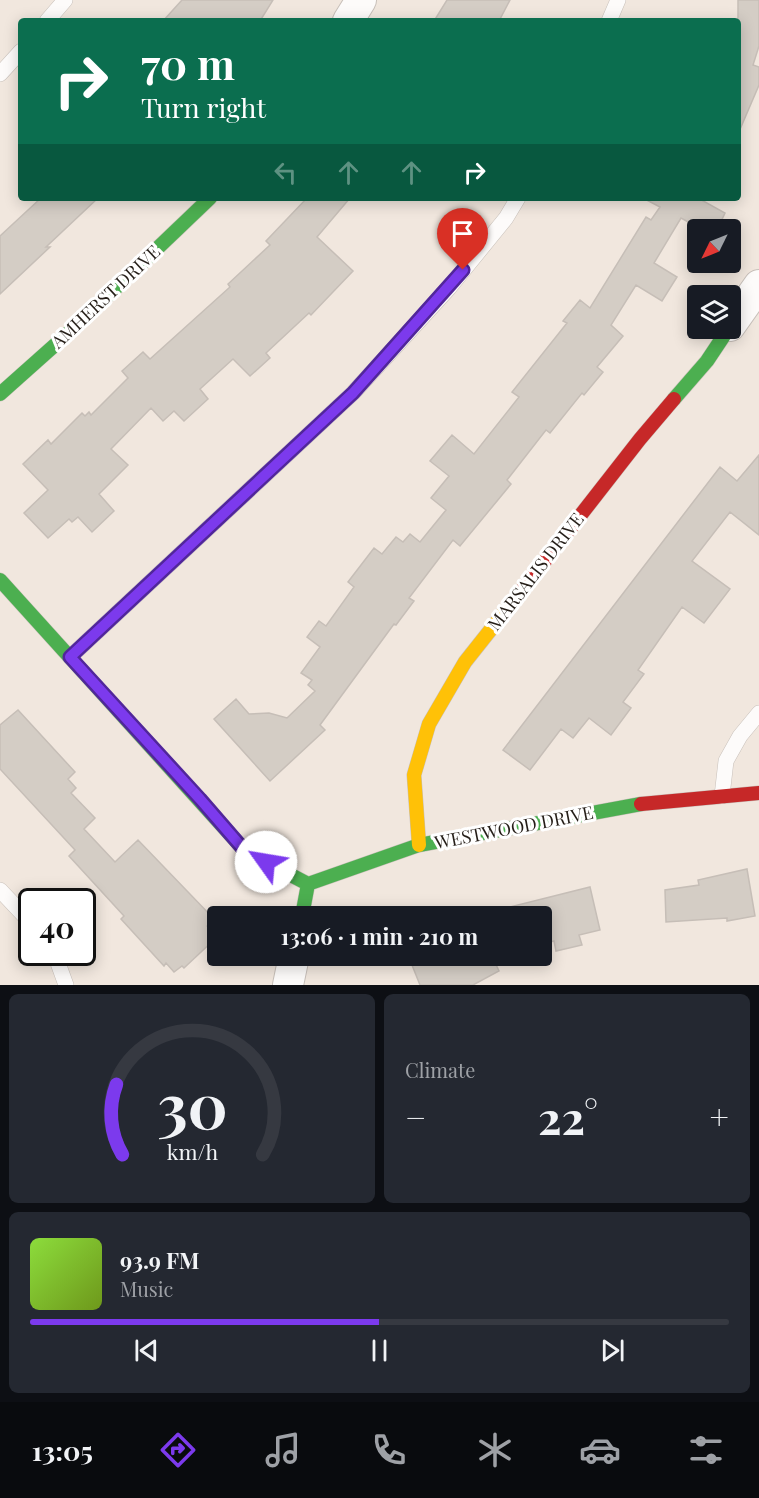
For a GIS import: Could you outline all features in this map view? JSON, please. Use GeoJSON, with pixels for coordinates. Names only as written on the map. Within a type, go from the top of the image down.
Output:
{"type":"FeatureCollection","features":[{"type":"Feature","properties":{"kind":"street"},"geometry":{"type":"LineString","coordinates":[[350,18],[361,0]]}},
{"type":"Feature","properties":{"kind":"street","name":"AMHERST DRIVE"},"geometry":{"type":"LineString","coordinates":[[0,393],[74,328],[207,201]]}},
{"type":"Feature","properties":{"kind":"street","name":"MARSALIS DRIVE"},"geometry":{"type":"LineString","coordinates":[[741,312],[759,285]]}},
{"type":"Feature","properties":{"kind":"street","name":"MARSALIS DRIVE"},"geometry":{"type":"LineString","coordinates":[[419,845],[414,775],[429,724],[459,673],[640,439],[707,361],[722,339]]}},
{"type":"Feature","properties":{"kind":"street"},"geometry":{"type":"LineString","coordinates":[[0,580],[245,851],[308,884],[304,906]]}},
{"type":"Feature","properties":{"kind":"street","name":"WESTWOOD DRIVE"},"geometry":{"type":"LineString","coordinates":[[308,884],[419,845],[653,802],[759,793]]}},
{"type":"Feature","properties":{"kind":"street"},"geometry":{"type":"LineString","coordinates":[[288,985],[292,966]]}},
{"type":"Feature","properties":{"kind":"lane"},"geometry":{"type":"LineString","coordinates":[[50,18],[65,0]]}},
{"type":"Feature","properties":{"kind":"lane"},"geometry":{"type":"LineString","coordinates":[[610,18],[618,0]]}},
{"type":"Feature","properties":{"kind":"lane"},"geometry":{"type":"LineString","coordinates":[[0,74],[18,54]]}},
{"type":"Feature","properties":{"kind":"lane"},"geometry":{"type":"LineString","coordinates":[[70,657],[353,393],[449,288],[506,219],[516,201]]}},
{"type":"Feature","properties":{"kind":"lane"},"geometry":{"type":"LineString","coordinates":[[722,796],[726,761],[740,736],[759,712]]}},
{"type":"Feature","properties":{"kind":"lane"},"geometry":{"type":"LineString","coordinates":[[0,890],[18,909]]}},
{"type":"Feature","properties":{"kind":"lane"},"geometry":{"type":"LineString","coordinates":[[59,966],[66,985]]}},
{"type":"Feature","properties":{"kind":"building"},"geometry":{"type":"Polygon","coordinates":[[[182,0],[273,0],[262,18],[166,18],[182,0]]]}},
{"type":"Feature","properties":{"kind":"building"},"geometry":{"type":"Polygon","coordinates":[[[447,0],[510,0],[501,18],[436,18],[447,0]]]}},
{"type":"Feature","properties":{"kind":"building"},"geometry":{"type":"Polygon","coordinates":[[[738,0],[759,0],[759,46],[753,65],[759,67],[759,85],[741,127],[741,18],[738,18],[738,0]]]}},
{"type":"Feature","properties":{"kind":"building"},"geometry":{"type":"Polygon","coordinates":[[[38,201],[95,201],[0,294],[0,236],[38,201]]]}},
{"type":"Feature","properties":{"kind":"building"},"geometry":{"type":"Polygon","coordinates":[[[304,201],[347,201],[317,237],[353,271],[311,315],[309,313],[266,353],[270,358],[250,376],[233,359],[200,389],[208,399],[184,421],[174,411],[163,421],[151,408],[111,449],[128,465],[99,494],[114,511],[92,532],[78,517],[72,522],[69,519],[48,538],[24,513],[48,490],[23,464],[48,440],[51,444],[82,413],[85,416],[89,412],[91,415],[128,378],[122,371],[143,352],[150,359],[230,287],[228,284],[270,245],[266,241],[304,201]]]}},
{"type":"Feature","properties":{"kind":"building"},"geometry":{"type":"Polygon","coordinates":[[[649,201],[703,201],[725,213],[722,219],[687,219],[687,221],[681,218],[654,263],[677,277],[662,301],[636,285],[611,325],[623,336],[597,367],[603,372],[584,395],[582,393],[550,433],[546,430],[507,480],[511,484],[460,546],[453,540],[409,598],[414,601],[396,625],[394,624],[320,725],[325,730],[270,781],[214,719],[236,699],[249,714],[269,713],[287,718],[315,691],[308,685],[312,680],[301,673],[320,647],[307,637],[319,621],[326,626],[354,587],[348,582],[374,548],[382,554],[396,537],[403,542],[410,534],[420,542],[446,510],[431,498],[449,476],[430,461],[452,435],[474,454],[519,397],[512,392],[567,323],[563,321],[580,300],[590,308],[646,217],[651,220],[660,207],[649,201]]]}},
{"type":"Feature","properties":{"kind":"building"},"geometry":{"type":"Polygon","coordinates":[[[759,455],[759,535],[730,512],[692,561],[730,589],[704,623],[682,607],[638,670],[644,674],[623,702],[631,708],[611,735],[589,718],[573,738],[561,729],[530,770],[503,750],[720,467],[737,481],[759,455]]]}},
{"type":"Feature","properties":{"kind":"building"},"geometry":{"type":"Polygon","coordinates":[[[18,710],[75,772],[68,779],[76,788],[71,793],[95,818],[84,829],[115,862],[138,840],[207,912],[207,946],[184,968],[182,966],[174,972],[166,963],[164,966],[121,919],[124,916],[69,856],[75,850],[0,769],[0,725],[18,710]]]}},
{"type":"Feature","properties":{"kind":"building"},"geometry":{"type":"Polygon","coordinates":[[[747,869],[755,916],[727,921],[727,918],[666,922],[665,890],[699,885],[698,880],[747,869]]]}},
{"type":"Feature","properties":{"kind":"building"},"geometry":{"type":"Polygon","coordinates":[[[590,887],[600,930],[579,935],[582,945],[556,951],[554,941],[552,942],[552,906],[514,906],[590,887]]]}},
{"type":"Feature","properties":{"kind":"building"},"geometry":{"type":"Polygon","coordinates":[[[412,966],[497,966],[499,971],[473,985],[420,985],[412,966]]]}},
{"type":"Feature","properties":{"kind":"traffic: fast"},"geometry":{"type":"LineString","coordinates":[[0,394],[74,328],[207,201]]}},
{"type":"Feature","properties":{"kind":"traffic: fast"},"geometry":{"type":"LineString","coordinates":[[674,399],[707,361],[722,339]]}},
{"type":"Feature","properties":{"kind":"traffic: fast"},"geometry":{"type":"LineString","coordinates":[[0,580],[245,851],[308,884]]}},
{"type":"Feature","properties":{"kind":"traffic: fast"},"geometry":{"type":"LineString","coordinates":[[304,906],[308,884],[419,845],[641,804]]}},
{"type":"Feature","properties":{"kind":"traffic: slow"},"geometry":{"type":"LineString","coordinates":[[419,845],[414,775],[429,724],[465,662],[519,594]]}},
{"type":"Feature","properties":{"kind":"traffic: jam"},"geometry":{"type":"LineString","coordinates":[[519,594],[674,399]]}},
{"type":"Feature","properties":{"kind":"traffic: jam"},"geometry":{"type":"LineString","coordinates":[[641,804],[759,793]]}},
{"type":"Feature","properties":{"kind":"route"},"geometry":{"type":"LineString","coordinates":[[266,862],[245,851],[70,657],[353,393],[463,270]]}}]}
